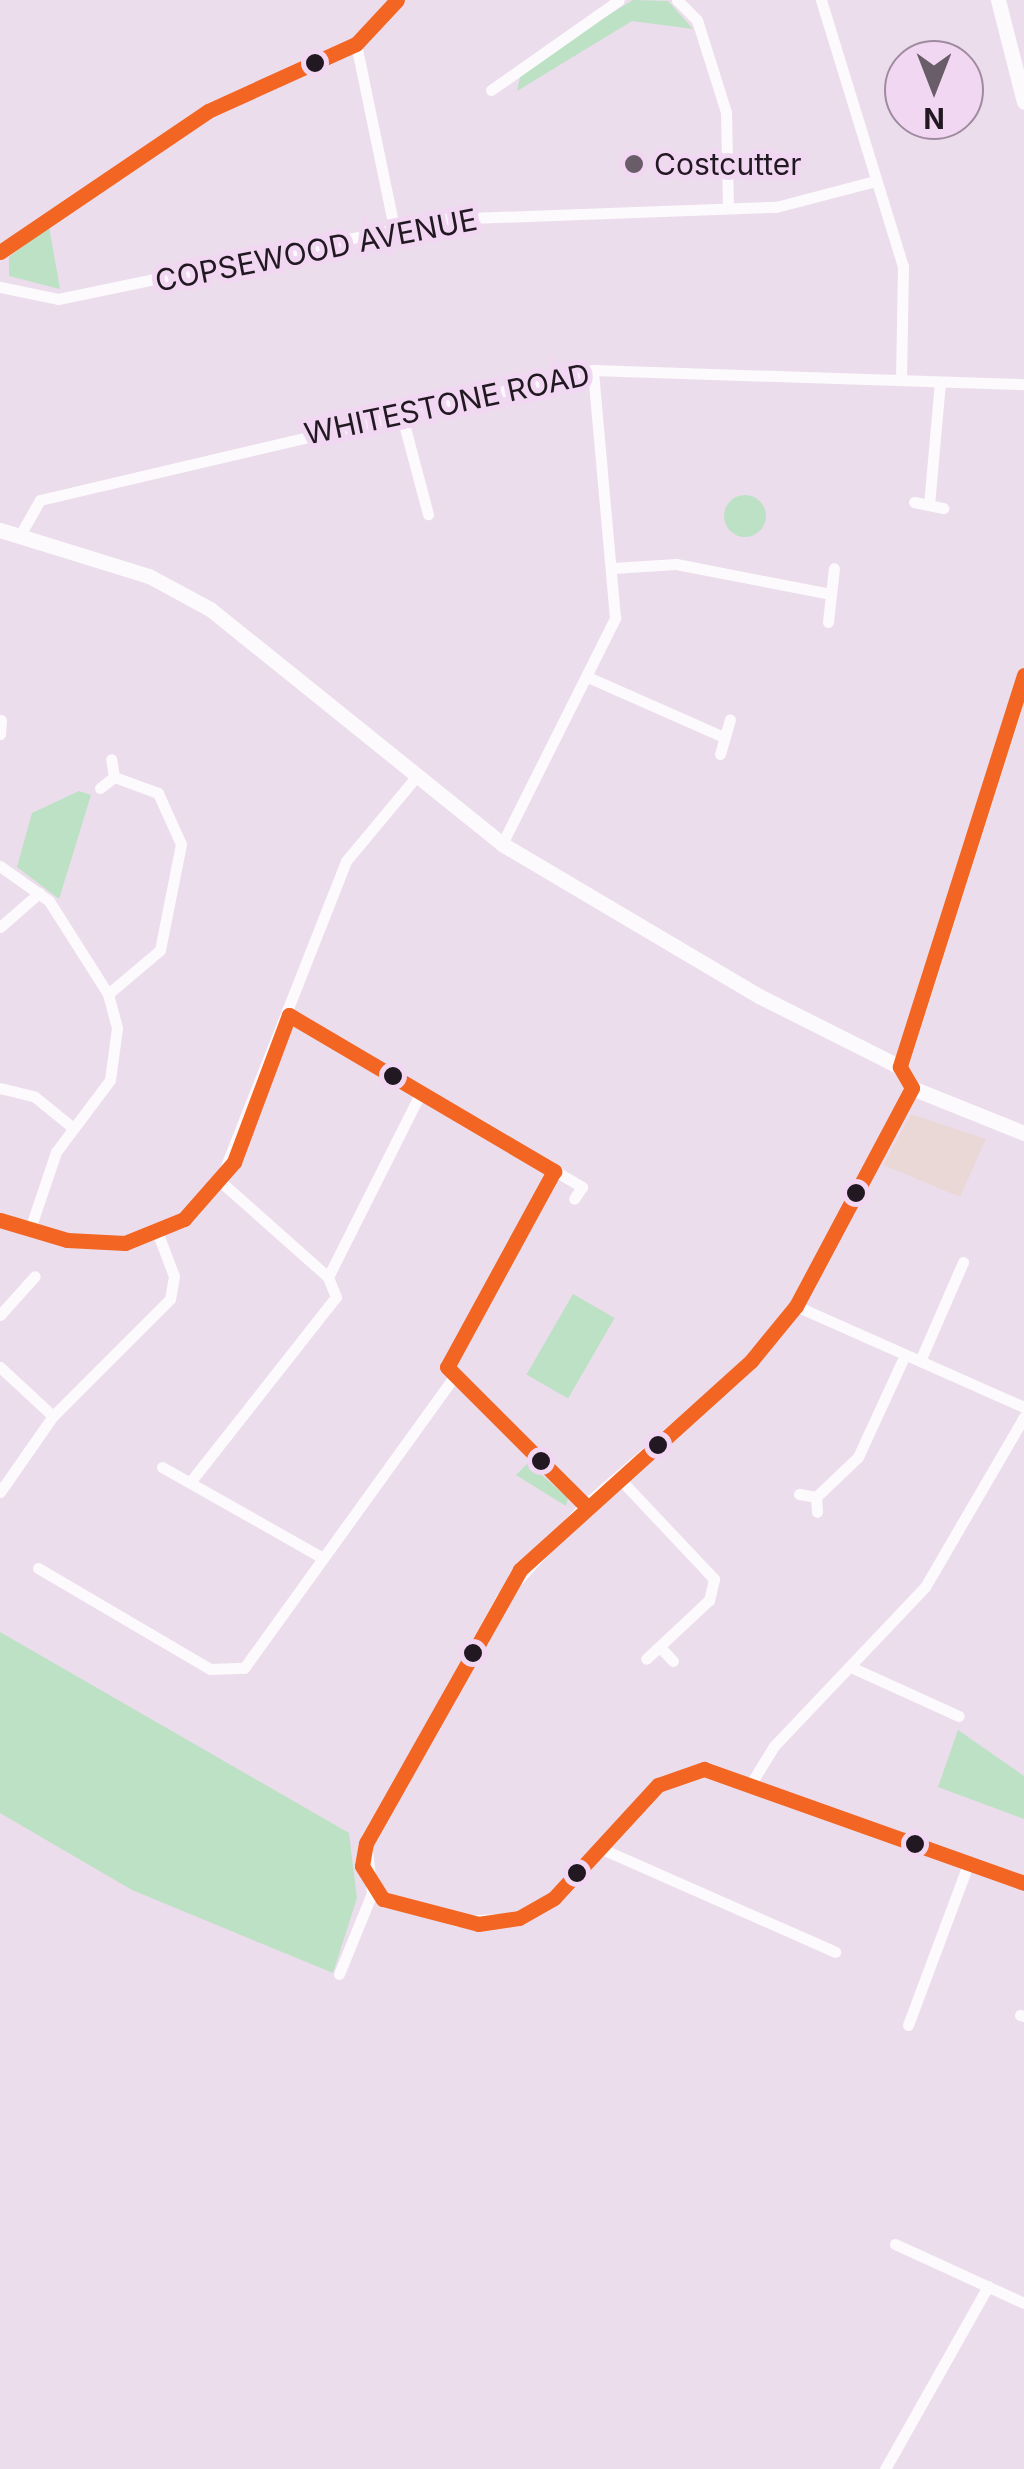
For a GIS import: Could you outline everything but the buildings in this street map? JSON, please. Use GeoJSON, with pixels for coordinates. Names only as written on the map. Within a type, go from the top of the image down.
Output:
{"type":"FeatureCollection","features":[{"type":"Feature","properties":{"kind":"main road"},"geometry":{"type":"LineString","coordinates":[[998,0],[1024,102]]}},
{"type":"Feature","properties":{"kind":"main road"},"geometry":{"type":"LineString","coordinates":[[0,530],[148,576],[210,609],[502,844],[759,996],[900,1066],[912,1088],[1024,1134]]}},
{"type":"Feature","properties":{"kind":"main road"},"geometry":{"type":"LineString","coordinates":[[900,1066],[1024,674]]}},
{"type":"Feature","properties":{"kind":"street"},"geometry":{"type":"LineString","coordinates":[[0,252],[208,111],[356,44],[397,0]]}},
{"type":"Feature","properties":{"kind":"street"},"geometry":{"type":"LineString","coordinates":[[491,90],[619,0]]}},
{"type":"Feature","properties":{"kind":"street"},"geometry":{"type":"LineString","coordinates":[[677,0],[697,20],[726,112],[728,206]]}},
{"type":"Feature","properties":{"kind":"street"},"geometry":{"type":"LineString","coordinates":[[821,0],[871,182],[903,266],[901,380]]}},
{"type":"Feature","properties":{"kind":"street"},"geometry":{"type":"LineString","coordinates":[[356,44],[394,228]]}},
{"type":"Feature","properties":{"kind":"street","name":"COPSEWOOD AVENUE"},"geometry":{"type":"LineString","coordinates":[[0,288],[58,299],[394,228],[580,209],[801,204],[871,182]]}},
{"type":"Feature","properties":{"kind":"street"},"geometry":{"type":"LineString","coordinates":[[502,844],[590,678],[615,618],[592,370]]}},
{"type":"Feature","properties":{"kind":"street","name":"WHITESTONE ROAD"},"geometry":{"type":"LineString","coordinates":[[20,536],[40,500],[400,409],[592,370],[1024,384]]}},
{"type":"Feature","properties":{"kind":"street"},"geometry":{"type":"LineString","coordinates":[[929,505],[940,382]]}},
{"type":"Feature","properties":{"kind":"street"},"geometry":{"type":"LineString","coordinates":[[400,409],[428,514]]}},
{"type":"Feature","properties":{"kind":"street"},"geometry":{"type":"LineString","coordinates":[[914,502],[943,508]]}},
{"type":"Feature","properties":{"kind":"street"},"geometry":{"type":"LineString","coordinates":[[613,568],[676,564],[830,594]]}},
{"type":"Feature","properties":{"kind":"street"},"geometry":{"type":"LineString","coordinates":[[828,622],[834,568]]}},
{"type":"Feature","properties":{"kind":"street"},"geometry":{"type":"LineString","coordinates":[[590,678],[724,737]]}},
{"type":"Feature","properties":{"kind":"street"},"geometry":{"type":"LineString","coordinates":[[0,734],[1,720]]}},
{"type":"Feature","properties":{"kind":"street"},"geometry":{"type":"LineString","coordinates":[[720,754],[730,720]]}},
{"type":"Feature","properties":{"kind":"street"},"geometry":{"type":"LineString","coordinates":[[111,759],[114,778]]}},
{"type":"Feature","properties":{"kind":"street"},"geometry":{"type":"LineString","coordinates":[[0,1220],[30,1229],[126,1244],[158,1234],[220,1181],[289,1015],[346,861],[416,777]]}},
{"type":"Feature","properties":{"kind":"street"},"geometry":{"type":"LineString","coordinates":[[100,788],[114,778]]}},
{"type":"Feature","properties":{"kind":"street"},"geometry":{"type":"LineString","coordinates":[[108,994],[160,950],[181,844],[158,793],[114,778]]}},
{"type":"Feature","properties":{"kind":"street"},"geometry":{"type":"LineString","coordinates":[[0,866],[39,892],[108,994],[113,1072],[72,1127],[30,1229]]}},
{"type":"Feature","properties":{"kind":"street"},"geometry":{"type":"LineString","coordinates":[[0,927],[39,892]]}},
{"type":"Feature","properties":{"kind":"street"},"geometry":{"type":"LineString","coordinates":[[289,1015],[582,1188],[574,1199]]}},
{"type":"Feature","properties":{"kind":"street"},"geometry":{"type":"LineString","coordinates":[[0,1088],[35,1097],[72,1127]]}},
{"type":"Feature","properties":{"kind":"street"},"geometry":{"type":"LineString","coordinates":[[339,1974],[372,1893],[366,1843],[520,1570],[585,1505],[751,1361],[796,1306],[912,1088]]}},
{"type":"Feature","properties":{"kind":"street"},"geometry":{"type":"LineString","coordinates":[[328,1277],[420,1094]]}},
{"type":"Feature","properties":{"kind":"street"},"geometry":{"type":"LineString","coordinates":[[554,1171],[448,1359],[451,1380],[585,1505]]}},
{"type":"Feature","properties":{"kind":"street"},"geometry":{"type":"LineString","coordinates":[[191,1481],[334,1304],[328,1277],[220,1181]]}},
{"type":"Feature","properties":{"kind":"street"},"geometry":{"type":"LineString","coordinates":[[0,1492],[53,1416],[170,1300],[174,1276],[158,1234]]}},
{"type":"Feature","properties":{"kind":"street"},"geometry":{"type":"LineString","coordinates":[[920,1361],[962,1262]]}},
{"type":"Feature","properties":{"kind":"street"},"geometry":{"type":"LineString","coordinates":[[0,1316],[21,1283],[35,1276]]}},
{"type":"Feature","properties":{"kind":"street"},"geometry":{"type":"LineString","coordinates":[[796,1306],[1024,1407]]}},
{"type":"Feature","properties":{"kind":"street"},"geometry":{"type":"LineString","coordinates":[[817,1512],[816,1498],[858,1457],[905,1354]]}},
{"type":"Feature","properties":{"kind":"street"},"geometry":{"type":"LineString","coordinates":[[0,1367],[53,1416]]}},
{"type":"Feature","properties":{"kind":"street"},"geometry":{"type":"LineString","coordinates":[[38,1568],[210,1668],[236,1671],[254,1660],[322,1557],[451,1380]]}},
{"type":"Feature","properties":{"kind":"street"},"geometry":{"type":"LineString","coordinates":[[752,1782],[774,1746],[854,1668],[950,1555],[1024,1417]]}},
{"type":"Feature","properties":{"kind":"street"},"geometry":{"type":"LineString","coordinates":[[162,1467],[322,1557]]}},
{"type":"Feature","properties":{"kind":"street"},"geometry":{"type":"LineString","coordinates":[[618,1477],[714,1579],[708,1600],[646,1660]]}},
{"type":"Feature","properties":{"kind":"street"},"geometry":{"type":"LineString","coordinates":[[799,1494],[816,1498]]}},
{"type":"Feature","properties":{"kind":"street"},"geometry":{"type":"LineString","coordinates":[[660,1647],[673,1661]]}},
{"type":"Feature","properties":{"kind":"street"},"geometry":{"type":"LineString","coordinates":[[854,1668],[960,1716]]}},
{"type":"Feature","properties":{"kind":"street"},"geometry":{"type":"LineString","coordinates":[[372,1893],[496,1924],[554,1898],[658,1785],[682,1773],[752,1782],[1024,1883]]}},
{"type":"Feature","properties":{"kind":"street"},"geometry":{"type":"LineString","coordinates":[[602,1848],[829,1950],[831,1935]]}},
{"type":"Feature","properties":{"kind":"street"},"geometry":{"type":"LineString","coordinates":[[908,2025],[969,1862]]}},
{"type":"Feature","properties":{"kind":"street"},"geometry":{"type":"LineString","coordinates":[[895,2244],[1024,2302]]}},
{"type":"Feature","properties":{"kind":"street"},"geometry":{"type":"LineString","coordinates":[[886,2469],[988,2286]]}},
{"type":"Feature","properties":{"kind":"shaded area"},"geometry":{"type":"Polygon","coordinates":[[[911,1114],[986,1139],[960,1197],[883,1165],[911,1114]]]}},
{"type":"Feature","properties":{"kind":"green space"},"geometry":{"type":"Polygon","coordinates":[[[633,0],[668,1],[693,29],[632,21],[517,91],[522,68],[633,0]]]}},
{"type":"Feature","properties":{"kind":"green space"},"geometry":{"type":"Polygon","coordinates":[[[49,226],[60,289],[9,276],[9,257],[49,226]]]}},
{"type":"Feature","properties":{"kind":"green space"},"geometry":{"type":"Polygon","coordinates":[[[745,495],[760,501],[766,516],[760,531],[745,537],[730,531],[724,516],[730,501],[745,495]]]}},
{"type":"Feature","properties":{"kind":"green space"},"geometry":{"type":"Polygon","coordinates":[[[79,791],[91,795],[59,899],[17,867],[32,813],[79,791]]]}},
{"type":"Feature","properties":{"kind":"green space"},"geometry":{"type":"Polygon","coordinates":[[[573,1294],[615,1318],[568,1399],[526,1375],[573,1294]]]}},
{"type":"Feature","properties":{"kind":"green space"},"geometry":{"type":"Polygon","coordinates":[[[528,1463],[568,1498],[566,1506],[516,1475],[528,1463]]]}},
{"type":"Feature","properties":{"kind":"green space"},"geometry":{"type":"Polygon","coordinates":[[[0,1632],[349,1833],[357,1898],[333,1973],[132,1890],[0,1813],[0,1632]]]}},
{"type":"Feature","properties":{"kind":"green space"},"geometry":{"type":"Polygon","coordinates":[[[958,1730],[1024,1776],[1024,1819],[938,1787],[958,1730]]]}},
{"type":"Feature","properties":{"kind":"transit line"},"geometry":{"type":"LineString","coordinates":[[0,252],[208,111],[356,44],[397,0]]}},
{"type":"Feature","properties":{"kind":"transit line"},"geometry":{"type":"LineString","coordinates":[[1024,675],[900,1067],[912,1088],[796,1306],[751,1361],[520,1570],[366,1843],[362,1866],[383,1899],[478,1924],[519,1918],[554,1898],[658,1785],[704,1769],[1024,1883]]}},
{"type":"Feature","properties":{"kind":"transit line"},"geometry":{"type":"LineString","coordinates":[[0,1220],[67,1240],[125,1243],[184,1219],[234,1162],[289,1015],[554,1171],[447,1367],[585,1505]]}},
{"type":"Feature","properties":{"kind":"place","name":"Costcutter"},"geometry":{"type":"Point","coordinates":[634,164]}}]}
